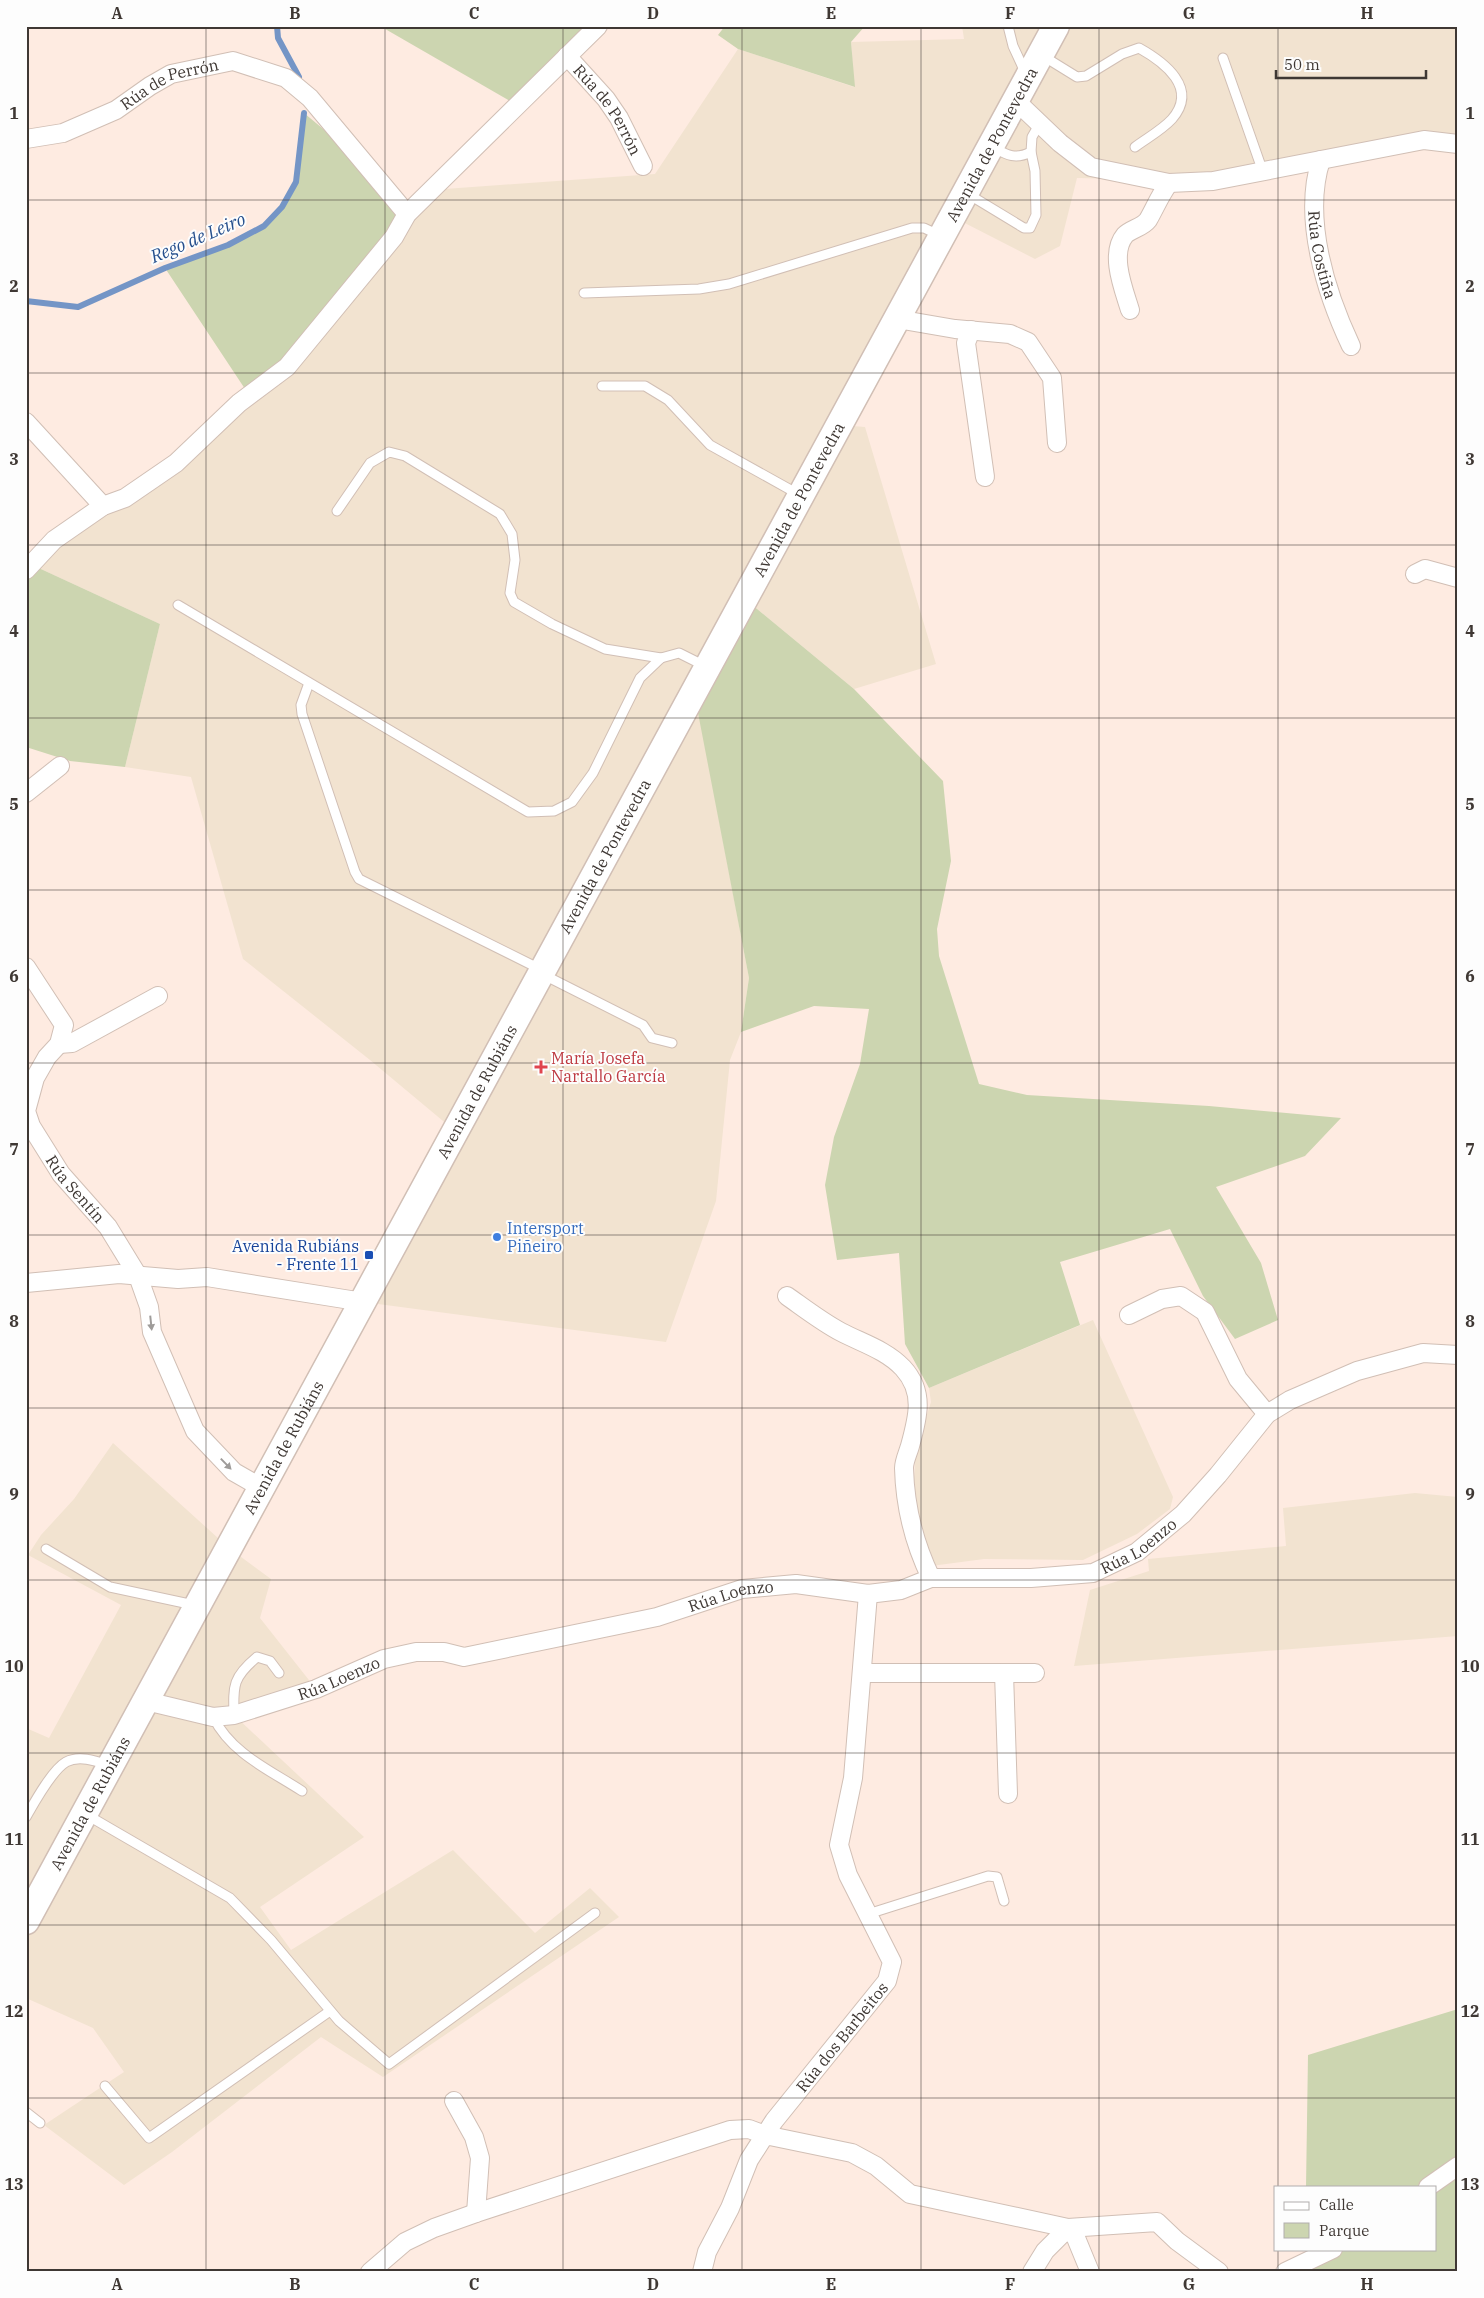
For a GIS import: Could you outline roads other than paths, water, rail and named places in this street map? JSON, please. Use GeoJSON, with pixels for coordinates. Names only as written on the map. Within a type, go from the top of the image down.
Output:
{"type":"FeatureCollection","features":[{"type":"Feature","properties":{"kind":"main road","name":"Avenida de Pontevedra"},"geometry":{"type":"LineString","coordinates":[[542,972],[1056,26]]}},
{"type":"Feature","properties":{"kind":"main road","name":"Avenida de Rubiáns"},"geometry":{"type":"LineString","coordinates":[[26,1922],[542,972]]}},
{"type":"Feature","properties":{"kind":"street","name":"Rúa de Perrón"},"geometry":{"type":"LineString","coordinates":[[26,570],[54,540],[103,506],[125,498],[176,463],[239,403],[287,367],[394,238],[407,214],[598,26]]}},
{"type":"Feature","properties":{"kind":"street","name":"Rúa de Perrón"},"geometry":{"type":"LineString","coordinates":[[567,56],[606,99],[620,118],[643,166]]}},
{"type":"Feature","properties":{"kind":"street","name":"Rúa de Perrón"},"geometry":{"type":"LineString","coordinates":[[26,139],[63,133],[116,110],[150,86],[172,74],[233,61],[286,78],[310,98],[407,214]]}},
{"type":"Feature","properties":{"kind":"street"},"geometry":{"type":"LineString","coordinates":[[1016,101],[1060,143],[1091,167],[1169,183],[1213,182],[1424,140],[1458,144]]}},
{"type":"Feature","properties":{"kind":"street","name":"Rúa Costiña"},"geometry":{"type":"LineString","coordinates":[[1321,160],[1314,180],[1314,215],[1320,261],[1341,326],[1351,346]]}},
{"type":"Feature","properties":{"kind":"street"},"geometry":{"type":"LineString","coordinates":[[1130,310],[1122,284],[1118,248],[1125,235],[1147,222],[1161,194],[1169,183]]}},
{"type":"Feature","properties":{"kind":"street"},"geometry":{"type":"LineString","coordinates":[[897,319],[1010,334],[1028,342],[1052,378],[1057,443]]}},
{"type":"Feature","properties":{"kind":"street"},"geometry":{"type":"LineString","coordinates":[[971,330],[966,343],[985,478]]}},
{"type":"Feature","properties":{"kind":"street"},"geometry":{"type":"LineString","coordinates":[[26,422],[103,506]]}},
{"type":"Feature","properties":{"kind":"street"},"geometry":{"type":"LineString","coordinates":[[1416,574],[1426,570],[1458,578]]}},
{"type":"Feature","properties":{"kind":"street"},"geometry":{"type":"LineString","coordinates":[[26,793],[60,766]]}},
{"type":"Feature","properties":{"kind":"street"},"geometry":{"type":"LineString","coordinates":[[26,967],[64,1025],[59,1044],[72,1043],[158,996]]}},
{"type":"Feature","properties":{"kind":"street","name":"Rúa Sentín"},"geometry":{"type":"LineString","coordinates":[[59,1044],[47,1057],[35,1078],[26,1111],[31,1126],[48,1156],[108,1227],[138,1276],[149,1307],[152,1332],[195,1431],[234,1472],[262,1488]]}},
{"type":"Feature","properties":{"kind":"street"},"geometry":{"type":"LineString","coordinates":[[26,1283],[119,1274],[178,1279],[207,1277],[363,1302]]}},
{"type":"Feature","properties":{"kind":"street"},"geometry":{"type":"LineString","coordinates":[[787,1296],[839,1331],[887,1354],[903,1368],[918,1392],[915,1429],[904,1465],[906,1502],[919,1554],[931,1578]]}},
{"type":"Feature","properties":{"kind":"street"},"geometry":{"type":"LineString","coordinates":[[1129,1315],[1162,1299],[1181,1296],[1205,1312],[1238,1379],[1267,1414]]}},
{"type":"Feature","properties":{"kind":"street","name":"Rúa Loenzo"},"geometry":{"type":"LineString","coordinates":[[146,1701],[214,1717],[234,1715],[316,1689],[384,1659],[416,1652],[444,1652],[464,1657],[657,1617],[742,1589],[796,1584],[868,1594],[901,1590],[931,1578],[1031,1578],[1093,1573],[1138,1552],[1182,1514],[1218,1475],[1267,1414],[1290,1400],[1357,1371],[1423,1353],[1458,1355]]}},
{"type":"Feature","properties":{"kind":"street","name":"Rúa dos Barbeitos"},"geometry":{"type":"LineString","coordinates":[[702,2272],[707,2252],[730,2208],[749,2160],[774,2121],[887,1981],[892,1962],[848,1875],[839,1844],[853,1778],[868,1594]]}},
{"type":"Feature","properties":{"kind":"street"},"geometry":{"type":"LineString","coordinates":[[862,1673],[1035,1674]]}},
{"type":"Feature","properties":{"kind":"street"},"geometry":{"type":"LineString","coordinates":[[1004,1674],[1008,1794]]}},
{"type":"Feature","properties":{"kind":"street"},"geometry":{"type":"LineString","coordinates":[[454,2101],[474,2137],[480,2158],[476,2213]]}},
{"type":"Feature","properties":{"kind":"street"},"geometry":{"type":"LineString","coordinates":[[370,2272],[405,2242],[434,2228],[730,2130],[749,2129],[765,2135],[852,2153],[876,2166],[910,2194],[1068,2228],[1157,2222],[1177,2241],[1219,2272]]}},
{"type":"Feature","properties":{"kind":"street"},"geometry":{"type":"LineString","coordinates":[[1429,2186],[1458,2166]]}},
{"type":"Feature","properties":{"kind":"street"},"geometry":{"type":"LineString","coordinates":[[1032,2272],[1045,2251],[1068,2228]]}},
{"type":"Feature","properties":{"kind":"street"},"geometry":{"type":"LineString","coordinates":[[1068,2228],[1076,2238],[1090,2272]]}},
{"type":"Feature","properties":{"kind":"street"},"geometry":{"type":"LineString","coordinates":[[1285,2272],[1331,2250]]}},
{"type":"Feature","properties":{"kind":"lane"},"geometry":{"type":"LineString","coordinates":[[1008,26],[1013,46],[1028,78]]}},
{"type":"Feature","properties":{"kind":"lane"},"geometry":{"type":"LineString","coordinates":[[1041,54],[1077,77],[1086,76],[1122,54],[1139,48],[1160,60],[1175,76],[1181,88],[1182,98],[1179,109],[1171,120],[1135,147]]}},
{"type":"Feature","properties":{"kind":"lane"},"geometry":{"type":"LineString","coordinates":[[1223,58],[1263,172]]}},
{"type":"Feature","properties":{"kind":"lane"},"geometry":{"type":"LineString","coordinates":[[966,193],[1024,228],[1030,228],[1036,215],[1035,171],[1031,152],[1032,136],[1040,123]]}},
{"type":"Feature","properties":{"kind":"lane"},"geometry":{"type":"LineString","coordinates":[[991,147],[1011,157],[1021,157],[1031,152]]}},
{"type":"Feature","properties":{"kind":"lane"},"geometry":{"type":"LineString","coordinates":[[584,293],[699,289],[729,284],[912,228],[924,228],[942,236]]}},
{"type":"Feature","properties":{"kind":"lane"},"geometry":{"type":"LineString","coordinates":[[602,386],[645,386],[668,400],[710,445],[802,495]]}},
{"type":"Feature","properties":{"kind":"lane"},"geometry":{"type":"LineString","coordinates":[[337,511],[370,463],[389,452],[405,456],[500,514],[512,534],[515,560],[510,593],[514,602],[552,624],[606,649],[661,658],[680,653],[708,668]]}},
{"type":"Feature","properties":{"kind":"lane"},"geometry":{"type":"LineString","coordinates":[[178,605],[528,812],[554,811],[572,802],[592,773],[640,678],[661,658]]}},
{"type":"Feature","properties":{"kind":"lane"},"geometry":{"type":"LineString","coordinates":[[309,683],[301,705],[302,714],[359,879],[644,1025],[652,1038],[672,1043]]}},
{"type":"Feature","properties":{"kind":"lane"},"geometry":{"type":"LineString","coordinates":[[46,1550],[110,1587],[198,1605]]}},
{"type":"Feature","properties":{"kind":"lane"},"geometry":{"type":"LineString","coordinates":[[234,1715],[233,1687],[244,1667],[257,1657],[270,1662],[279,1673]]}},
{"type":"Feature","properties":{"kind":"lane"},"geometry":{"type":"LineString","coordinates":[[214,1717],[222,1733],[232,1745],[302,1791]]}},
{"type":"Feature","properties":{"kind":"lane"},"geometry":{"type":"LineString","coordinates":[[26,1817],[46,1784],[66,1762],[87,1759],[111,1766]]}},
{"type":"Feature","properties":{"kind":"lane"},"geometry":{"type":"LineString","coordinates":[[85,1814],[230,1898],[271,1940],[339,2021],[389,2064],[595,1913]]}},
{"type":"Feature","properties":{"kind":"lane"},"geometry":{"type":"LineString","coordinates":[[868,1914],[988,1876],[997,1878],[1004,1901]]}},
{"type":"Feature","properties":{"kind":"lane"},"geometry":{"type":"LineString","coordinates":[[105,2086],[149,2138],[330,2011]]}},
{"type":"Feature","properties":{"kind":"lane"},"geometry":{"type":"LineString","coordinates":[[26,2112],[40,2123]]}},
{"type":"Feature","properties":{"kind":"waterway","name":"Rego de Leiro"},"geometry":{"type":"LineString","coordinates":[[277,26],[278,38],[299,77]]}},
{"type":"Feature","properties":{"kind":"waterway","name":"Rego de Leiro"},"geometry":{"type":"LineString","coordinates":[[26,301],[78,307],[165,268],[228,245],[264,226],[282,207],[296,182],[304,113]]}},
{"type":"Feature","properties":{"kind":"place","name":"María Josefa Nartallo García"},"geometry":{"type":"Point","coordinates":[541,1067]}},
{"type":"Feature","properties":{"kind":"place","name":"Intersport Piñeiro"},"geometry":{"type":"Point","coordinates":[497,1237]}},
{"type":"Feature","properties":{"kind":"place","name":"Avenida Rubiáns - Frente 11"},"geometry":{"type":"Point","coordinates":[369,1255]}}]}
